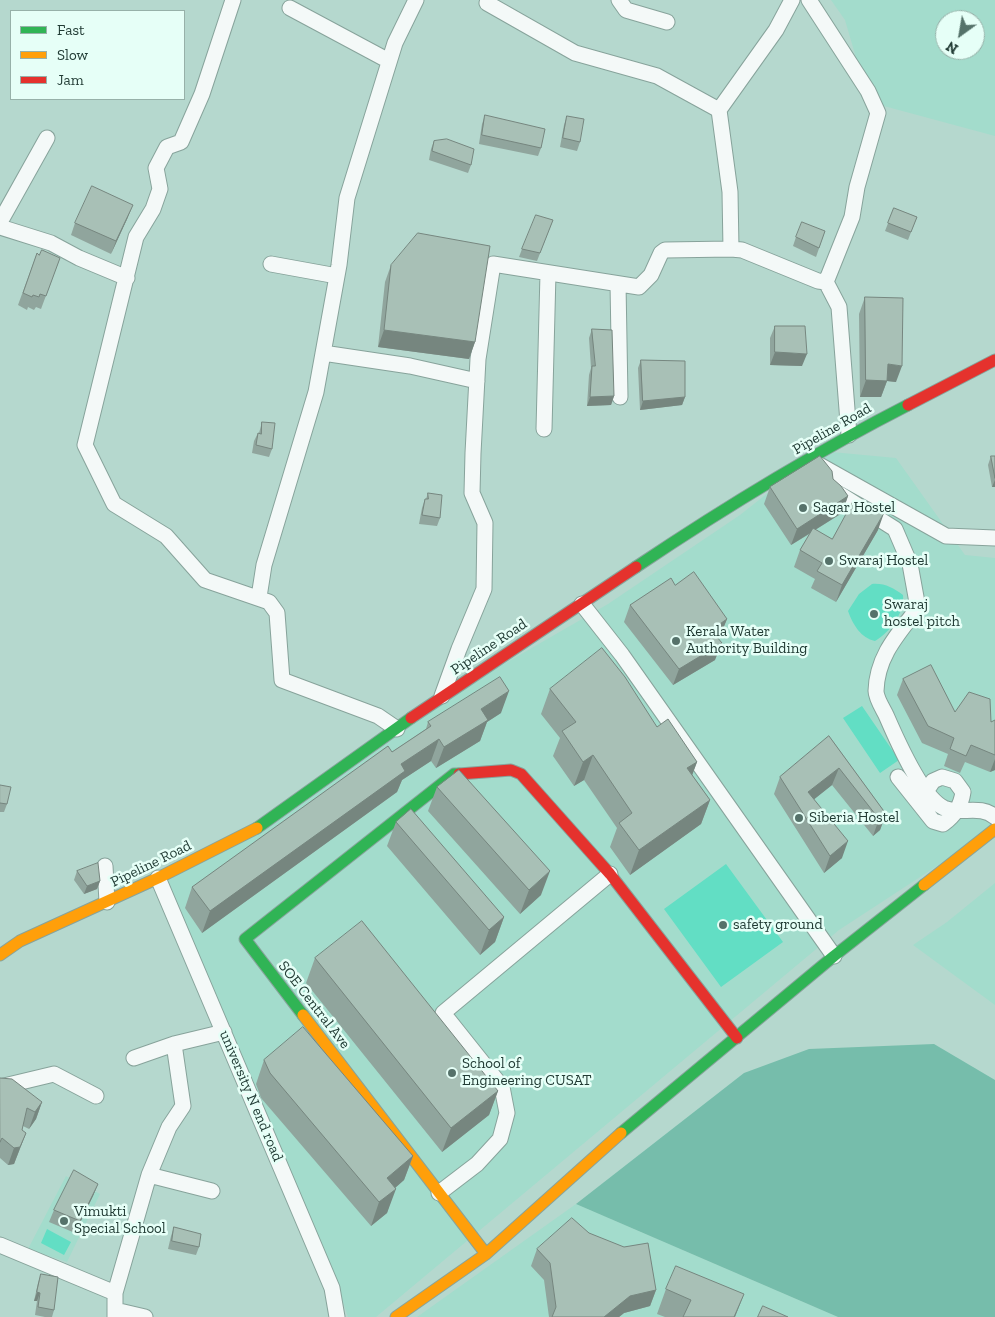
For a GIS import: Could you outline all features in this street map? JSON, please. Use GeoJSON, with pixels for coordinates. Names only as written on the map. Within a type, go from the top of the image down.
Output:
{"type":"FeatureCollection","features":[{"type":"Feature","properties":{"kind":"street"},"geometry":{"type":"LineString","coordinates":[[233,0],[202,94],[181,142],[168,147],[156,168],[160,190],[153,209],[136,237],[85,445],[114,504],[166,536],[205,580],[269,602],[276,613],[282,680],[378,716],[397,730]]}},
{"type":"Feature","properties":{"kind":"street"},"geometry":{"type":"LineString","coordinates":[[253,595],[300,450],[316,392],[337,276],[347,198],[395,43],[416,0]]}},
{"type":"Feature","properties":{"kind":"street"},"geometry":{"type":"LineString","coordinates":[[619,0],[626,10],[668,22]]}},
{"type":"Feature","properties":{"kind":"street"},"geometry":{"type":"LineString","coordinates":[[731,249],[730,192],[719,110],[776,30],[792,0]]}},
{"type":"Feature","properties":{"kind":"street"},"geometry":{"type":"LineString","coordinates":[[809,0],[868,91],[878,113],[857,187],[852,217],[826,282],[839,307],[849,435]]}},
{"type":"Feature","properties":{"kind":"street"},"geometry":{"type":"LineString","coordinates":[[486,1],[575,53],[657,76],[719,110]]}},
{"type":"Feature","properties":{"kind":"street"},"geometry":{"type":"LineString","coordinates":[[290,8],[389,61]]}},
{"type":"Feature","properties":{"kind":"street"},"geometry":{"type":"LineString","coordinates":[[0,222],[47,138]]}},
{"type":"Feature","properties":{"kind":"street"},"geometry":{"type":"LineString","coordinates":[[0,227],[51,243],[79,258],[127,278]]}},
{"type":"Feature","properties":{"kind":"street"},"geometry":{"type":"LineString","coordinates":[[442,697],[459,649],[484,590],[485,523],[472,493],[477,381],[493,264],[639,287],[651,275],[661,253],[665,250],[731,249],[742,250],[818,281],[826,282]]}},
{"type":"Feature","properties":{"kind":"street"},"geometry":{"type":"LineString","coordinates":[[271,264],[337,276]]}},
{"type":"Feature","properties":{"kind":"street"},"geometry":{"type":"LineString","coordinates":[[544,429],[548,273]]}},
{"type":"Feature","properties":{"kind":"street"},"geometry":{"type":"LineString","coordinates":[[618,284],[620,397]]}},
{"type":"Feature","properties":{"kind":"street"},"geometry":{"type":"LineString","coordinates":[[323,353],[410,366],[477,381]]}},
{"type":"Feature","properties":{"kind":"street","name":"Pipeline Road"},"geometry":{"type":"LineString","coordinates":[[0,955],[20,941],[158,878],[257,828],[442,697],[697,526],[849,435],[995,360]]}},
{"type":"Feature","properties":{"kind":"street"},"geometry":{"type":"LineString","coordinates":[[809,459],[946,536],[995,538]]}},
{"type":"Feature","properties":{"kind":"street"},"geometry":{"type":"LineString","coordinates":[[835,491],[895,529],[910,564],[918,608],[884,652],[876,692],[904,756],[927,790],[944,807],[957,810],[982,810],[995,817]]}},
{"type":"Feature","properties":{"kind":"street"},"geometry":{"type":"LineString","coordinates":[[582,604],[622,656],[834,956]]}},
{"type":"Feature","properties":{"kind":"street","name":"SOE Central Ave"},"geometry":{"type":"LineString","coordinates":[[486,1254],[245,939],[454,774],[511,770],[521,774],[610,874]]}},
{"type":"Feature","properties":{"kind":"street"},"geometry":{"type":"LineString","coordinates":[[898,777],[933,821],[943,824],[961,804],[963,792],[955,781],[942,777],[932,781],[927,790]]}},
{"type":"Feature","properties":{"kind":"street"},"geometry":{"type":"LineString","coordinates":[[396,1317],[486,1254],[623,1131],[834,956],[995,829]]}},
{"type":"Feature","properties":{"kind":"street"},"geometry":{"type":"LineString","coordinates":[[105,866],[107,902]]}},
{"type":"Feature","properties":{"kind":"street"},"geometry":{"type":"LineString","coordinates":[[439,1192],[477,1164],[500,1139],[507,1113],[502,1087],[444,1013],[610,874],[737,1038]]}},
{"type":"Feature","properties":{"kind":"street","name":"university N end road"},"geometry":{"type":"LineString","coordinates":[[158,878],[332,1288],[336,1317]]}},
{"type":"Feature","properties":{"kind":"street"},"geometry":{"type":"LineString","coordinates":[[134,1058],[174,1044],[224,1032]]}},
{"type":"Feature","properties":{"kind":"street"},"geometry":{"type":"LineString","coordinates":[[145,1317],[115,1314],[114,1294],[149,1175],[169,1127],[183,1106],[174,1044]]}},
{"type":"Feature","properties":{"kind":"street"},"geometry":{"type":"LineString","coordinates":[[0,1087],[54,1074],[96,1096]]}},
{"type":"Feature","properties":{"kind":"street"},"geometry":{"type":"LineString","coordinates":[[149,1175],[212,1191]]}},
{"type":"Feature","properties":{"kind":"street"},"geometry":{"type":"LineString","coordinates":[[0,1245],[114,1294]]}},
{"type":"Feature","properties":{"kind":"shaded area"},"geometry":{"type":"Polygon","coordinates":[[[831,0],[995,0],[995,136],[869,102],[845,20],[831,0]]]}},
{"type":"Feature","properties":{"kind":"shaded area","name":"School of Engineering CUSAT"},"geometry":{"type":"Polygon","coordinates":[[[821,451],[896,458],[965,555],[995,558],[995,828],[839,930],[376,1317],[348,1317],[335,1278],[241,1066],[154,890],[485,675],[608,604],[740,515],[821,451]]]}},
{"type":"Feature","properties":{"kind":"shaded area"},"geometry":{"type":"Polygon","coordinates":[[[995,883],[995,1005],[913,945],[947,922],[995,883]]]}},
{"type":"Feature","properties":{"kind":"shaded area"},"geometry":{"type":"Polygon","coordinates":[[[934,1044],[995,1080],[995,1317],[838,1317],[576,1204],[744,1073],[809,1049],[934,1044]]]}},
{"type":"Feature","properties":{"kind":"shaded area","name":"Vimukti Special School"},"geometry":{"type":"Polygon","coordinates":[[[66,1176],[100,1194],[67,1262],[28,1249],[66,1176]]]}},
{"type":"Feature","properties":{"kind":"shaded area"},"geometry":{"type":"Polygon","coordinates":[[[576,1204],[838,1317],[417,1317],[576,1204]]]}},
{"type":"Feature","properties":{"kind":"green space","name":"Swaraj hostel pitch"},"geometry":{"type":"Polygon","coordinates":[[[872,584],[889,586],[903,595],[902,609],[899,615],[886,633],[875,641],[866,637],[858,630],[848,611],[859,594],[872,584]]]}},
{"type":"Feature","properties":{"kind":"green space"},"geometry":{"type":"Polygon","coordinates":[[[862,706],[899,760],[880,773],[843,718],[862,706]]]}},
{"type":"Feature","properties":{"kind":"green space","name":"safety ground"},"geometry":{"type":"Polygon","coordinates":[[[726,864],[783,942],[721,987],[664,909],[726,864]]]}},
{"type":"Feature","properties":{"kind":"green space"},"geometry":{"type":"Polygon","coordinates":[[[47,1229],[71,1242],[64,1255],[41,1243],[47,1229]]]}},
{"type":"Feature","properties":{"kind":"building"},"geometry":{"type":"Polygon","coordinates":[[[485,115],[545,129],[541,148],[482,135],[485,115]]]}},
{"type":"Feature","properties":{"kind":"building"},"geometry":{"type":"Polygon","coordinates":[[[567,116],[584,119],[580,142],[563,138],[567,116]]]}},
{"type":"Feature","properties":{"kind":"building"},"geometry":{"type":"Polygon","coordinates":[[[447,139],[474,149],[471,165],[432,151],[434,141],[447,139]]]}},
{"type":"Feature","properties":{"kind":"building"},"geometry":{"type":"Polygon","coordinates":[[[92,186],[133,205],[116,241],[75,223],[92,186]]]}},
{"type":"Feature","properties":{"kind":"building"},"geometry":{"type":"Polygon","coordinates":[[[894,208],[917,217],[911,232],[888,223],[894,208]]]}},
{"type":"Feature","properties":{"kind":"building"},"geometry":{"type":"Polygon","coordinates":[[[536,215],[553,220],[540,253],[522,249],[536,215]]]}},
{"type":"Feature","properties":{"kind":"building"},"geometry":{"type":"Polygon","coordinates":[[[802,222],[825,231],[819,248],[796,237],[802,222]]]}},
{"type":"Feature","properties":{"kind":"building"},"geometry":{"type":"Polygon","coordinates":[[[418,233],[490,246],[475,342],[384,330],[391,265],[418,233]]]}},
{"type":"Feature","properties":{"kind":"building"},"geometry":{"type":"Polygon","coordinates":[[[42,250],[60,258],[46,296],[40,294],[39,297],[33,295],[32,297],[23,293],[37,253],[39,255],[42,250]]]}},
{"type":"Feature","properties":{"kind":"building"},"geometry":{"type":"Polygon","coordinates":[[[865,297],[903,298],[902,366],[888,364],[887,381],[866,380],[865,297]]]}},
{"type":"Feature","properties":{"kind":"building"},"geometry":{"type":"Polygon","coordinates":[[[775,326],[805,326],[807,354],[775,352],[775,326]]]}},
{"type":"Feature","properties":{"kind":"building"},"geometry":{"type":"Polygon","coordinates":[[[592,329],[612,330],[614,396],[590,397],[592,366],[595,366],[592,329]]]}},
{"type":"Feature","properties":{"kind":"building"},"geometry":{"type":"Polygon","coordinates":[[[641,360],[685,361],[685,397],[643,401],[641,360]]]}},
{"type":"Feature","properties":{"kind":"building"},"geometry":{"type":"Polygon","coordinates":[[[262,422],[275,423],[272,449],[256,445],[258,433],[261,434],[262,422]]]}},
{"type":"Feature","properties":{"kind":"building","name":"Sagar Hostel"},"geometry":{"type":"Polygon","coordinates":[[[820,456],[832,471],[833,479],[848,496],[797,529],[770,487],[820,456]]]}},
{"type":"Feature","properties":{"kind":"building"},"geometry":{"type":"Polygon","coordinates":[[[991,456],[995,456],[995,478],[991,456]]]}},
{"type":"Feature","properties":{"kind":"building"},"geometry":{"type":"Polygon","coordinates":[[[428,493],[442,495],[440,518],[422,515],[425,499],[428,499],[428,493]]]}},
{"type":"Feature","properties":{"kind":"building","name":"Swaraj Hostel"},"geometry":{"type":"Polygon","coordinates":[[[853,502],[864,508],[867,503],[884,513],[842,585],[817,571],[822,563],[800,550],[813,528],[832,539],[853,502]]]}},
{"type":"Feature","properties":{"kind":"building","name":"Kerala Water Authority Building"},"geometry":{"type":"Polygon","coordinates":[[[694,572],[727,619],[711,630],[722,643],[679,669],[630,605],[671,578],[675,585],[694,572]]]}},
{"type":"Feature","properties":{"kind":"building"},"geometry":{"type":"Polygon","coordinates":[[[602,648],[625,677],[657,727],[668,719],[697,762],[687,768],[710,800],[639,850],[619,823],[632,813],[593,755],[583,762],[562,731],[576,722],[550,689],[602,648]]]}},
{"type":"Feature","properties":{"kind":"building"},"geometry":{"type":"Polygon","coordinates":[[[931,665],[955,712],[969,692],[990,699],[991,722],[995,720],[995,755],[971,745],[966,756],[950,749],[954,738],[928,726],[903,679],[931,665]]]}},
{"type":"Feature","properties":{"kind":"building"},"geometry":{"type":"Polygon","coordinates":[[[500,677],[509,691],[481,709],[488,720],[444,747],[439,739],[401,764],[405,771],[210,911],[192,887],[388,746],[392,752],[431,726],[428,722],[500,677]]]}},
{"type":"Feature","properties":{"kind":"building"},"geometry":{"type":"Polygon","coordinates":[[[829,736],[886,814],[879,819],[839,768],[808,792],[848,841],[830,856],[780,777],[829,736]]]}},
{"type":"Feature","properties":{"kind":"building"},"geometry":{"type":"Polygon","coordinates":[[[459,770],[550,871],[529,890],[437,787],[459,770]]]}},
{"type":"Feature","properties":{"kind":"building"},"geometry":{"type":"Polygon","coordinates":[[[0,785],[11,787],[7,804],[0,803],[0,785]]]}},
{"type":"Feature","properties":{"kind":"building"},"geometry":{"type":"Polygon","coordinates":[[[411,809],[504,917],[489,930],[396,822],[411,809]]]}},
{"type":"Feature","properties":{"kind":"building"},"geometry":{"type":"Polygon","coordinates":[[[98,863],[100,881],[87,886],[77,871],[98,863]]]}},
{"type":"Feature","properties":{"kind":"building"},"geometry":{"type":"Polygon","coordinates":[[[362,921],[498,1091],[451,1128],[315,958],[362,921]]]}},
{"type":"Feature","properties":{"kind":"building"},"geometry":{"type":"Polygon","coordinates":[[[303,1027],[413,1156],[387,1178],[396,1189],[379,1202],[270,1073],[264,1060],[303,1027]]]}},
{"type":"Feature","properties":{"kind":"building"},"geometry":{"type":"Polygon","coordinates":[[[0,1078],[12,1079],[42,1102],[35,1112],[27,1108],[22,1130],[26,1133],[20,1147],[14,1148],[2,1138],[0,1142],[0,1078]]]}},
{"type":"Feature","properties":{"kind":"building"},"geometry":{"type":"Polygon","coordinates":[[[74,1170],[98,1184],[80,1221],[54,1210],[74,1170]]]}},
{"type":"Feature","properties":{"kind":"building"},"geometry":{"type":"Polygon","coordinates":[[[572,1218],[589,1233],[624,1247],[648,1243],[656,1290],[630,1296],[604,1317],[552,1317],[556,1307],[550,1263],[537,1249],[572,1218]]]}},
{"type":"Feature","properties":{"kind":"building"},"geometry":{"type":"Polygon","coordinates":[[[174,1227],[201,1234],[199,1247],[172,1241],[174,1227]]]}},
{"type":"Feature","properties":{"kind":"building"},"geometry":{"type":"Polygon","coordinates":[[[676,1266],[744,1294],[734,1317],[683,1317],[691,1300],[666,1289],[676,1266]]]}},
{"type":"Feature","properties":{"kind":"building"},"geometry":{"type":"Polygon","coordinates":[[[41,1274],[58,1277],[54,1310],[38,1307],[40,1293],[37,1292],[41,1274]]]}},
{"type":"Feature","properties":{"kind":"building"},"geometry":{"type":"Polygon","coordinates":[[[763,1306],[788,1317],[758,1317],[763,1306]]]}},
{"type":"Feature","properties":{"kind":"traffic: fast"},"geometry":{"type":"LineString","coordinates":[[636,567],[770,482],[838,442],[908,405]]}},
{"type":"Feature","properties":{"kind":"traffic: fast"},"geometry":{"type":"LineString","coordinates":[[257,828],[411,718]]}},
{"type":"Feature","properties":{"kind":"traffic: fast"},"geometry":{"type":"LineString","coordinates":[[303,1015],[245,939],[454,774],[459,774]]}},
{"type":"Feature","properties":{"kind":"traffic: fast"},"geometry":{"type":"LineString","coordinates":[[621,1133],[834,956],[924,885]]}},
{"type":"Feature","properties":{"kind":"traffic: slow"},"geometry":{"type":"LineString","coordinates":[[0,955],[20,941],[158,878],[257,828]]}},
{"type":"Feature","properties":{"kind":"traffic: slow"},"geometry":{"type":"LineString","coordinates":[[924,885],[995,829]]}},
{"type":"Feature","properties":{"kind":"traffic: slow"},"geometry":{"type":"LineString","coordinates":[[303,1015],[486,1254]]}},
{"type":"Feature","properties":{"kind":"traffic: slow"},"geometry":{"type":"LineString","coordinates":[[396,1317],[486,1254],[621,1133]]}},
{"type":"Feature","properties":{"kind":"traffic: jam"},"geometry":{"type":"LineString","coordinates":[[908,405],[995,360]]}},
{"type":"Feature","properties":{"kind":"traffic: jam"},"geometry":{"type":"LineString","coordinates":[[411,718],[636,567]]}},
{"type":"Feature","properties":{"kind":"traffic: jam"},"geometry":{"type":"LineString","coordinates":[[459,774],[511,770],[521,774],[610,874],[737,1038]]}},
{"type":"Feature","properties":{"kind":"place","name":"Sagar Hostel"},"geometry":{"type":"Point","coordinates":[803,508]}},
{"type":"Feature","properties":{"kind":"place","name":"Swaraj Hostel"},"geometry":{"type":"Point","coordinates":[829,561]}},
{"type":"Feature","properties":{"kind":"place","name":"Swaraj hostel pitch"},"geometry":{"type":"Point","coordinates":[874,614]}},
{"type":"Feature","properties":{"kind":"place","name":"Kerala Water Authority Building"},"geometry":{"type":"Point","coordinates":[676,641]}},
{"type":"Feature","properties":{"kind":"place","name":"Siberia Hostel"},"geometry":{"type":"Point","coordinates":[799,818]}},
{"type":"Feature","properties":{"kind":"place","name":"safety ground"},"geometry":{"type":"Point","coordinates":[723,925]}},
{"type":"Feature","properties":{"kind":"place","name":"School of Engineering CUSAT"},"geometry":{"type":"Point","coordinates":[452,1073]}},
{"type":"Feature","properties":{"kind":"place","name":"Vimukti Special School"},"geometry":{"type":"Point","coordinates":[64,1221]}}]}
